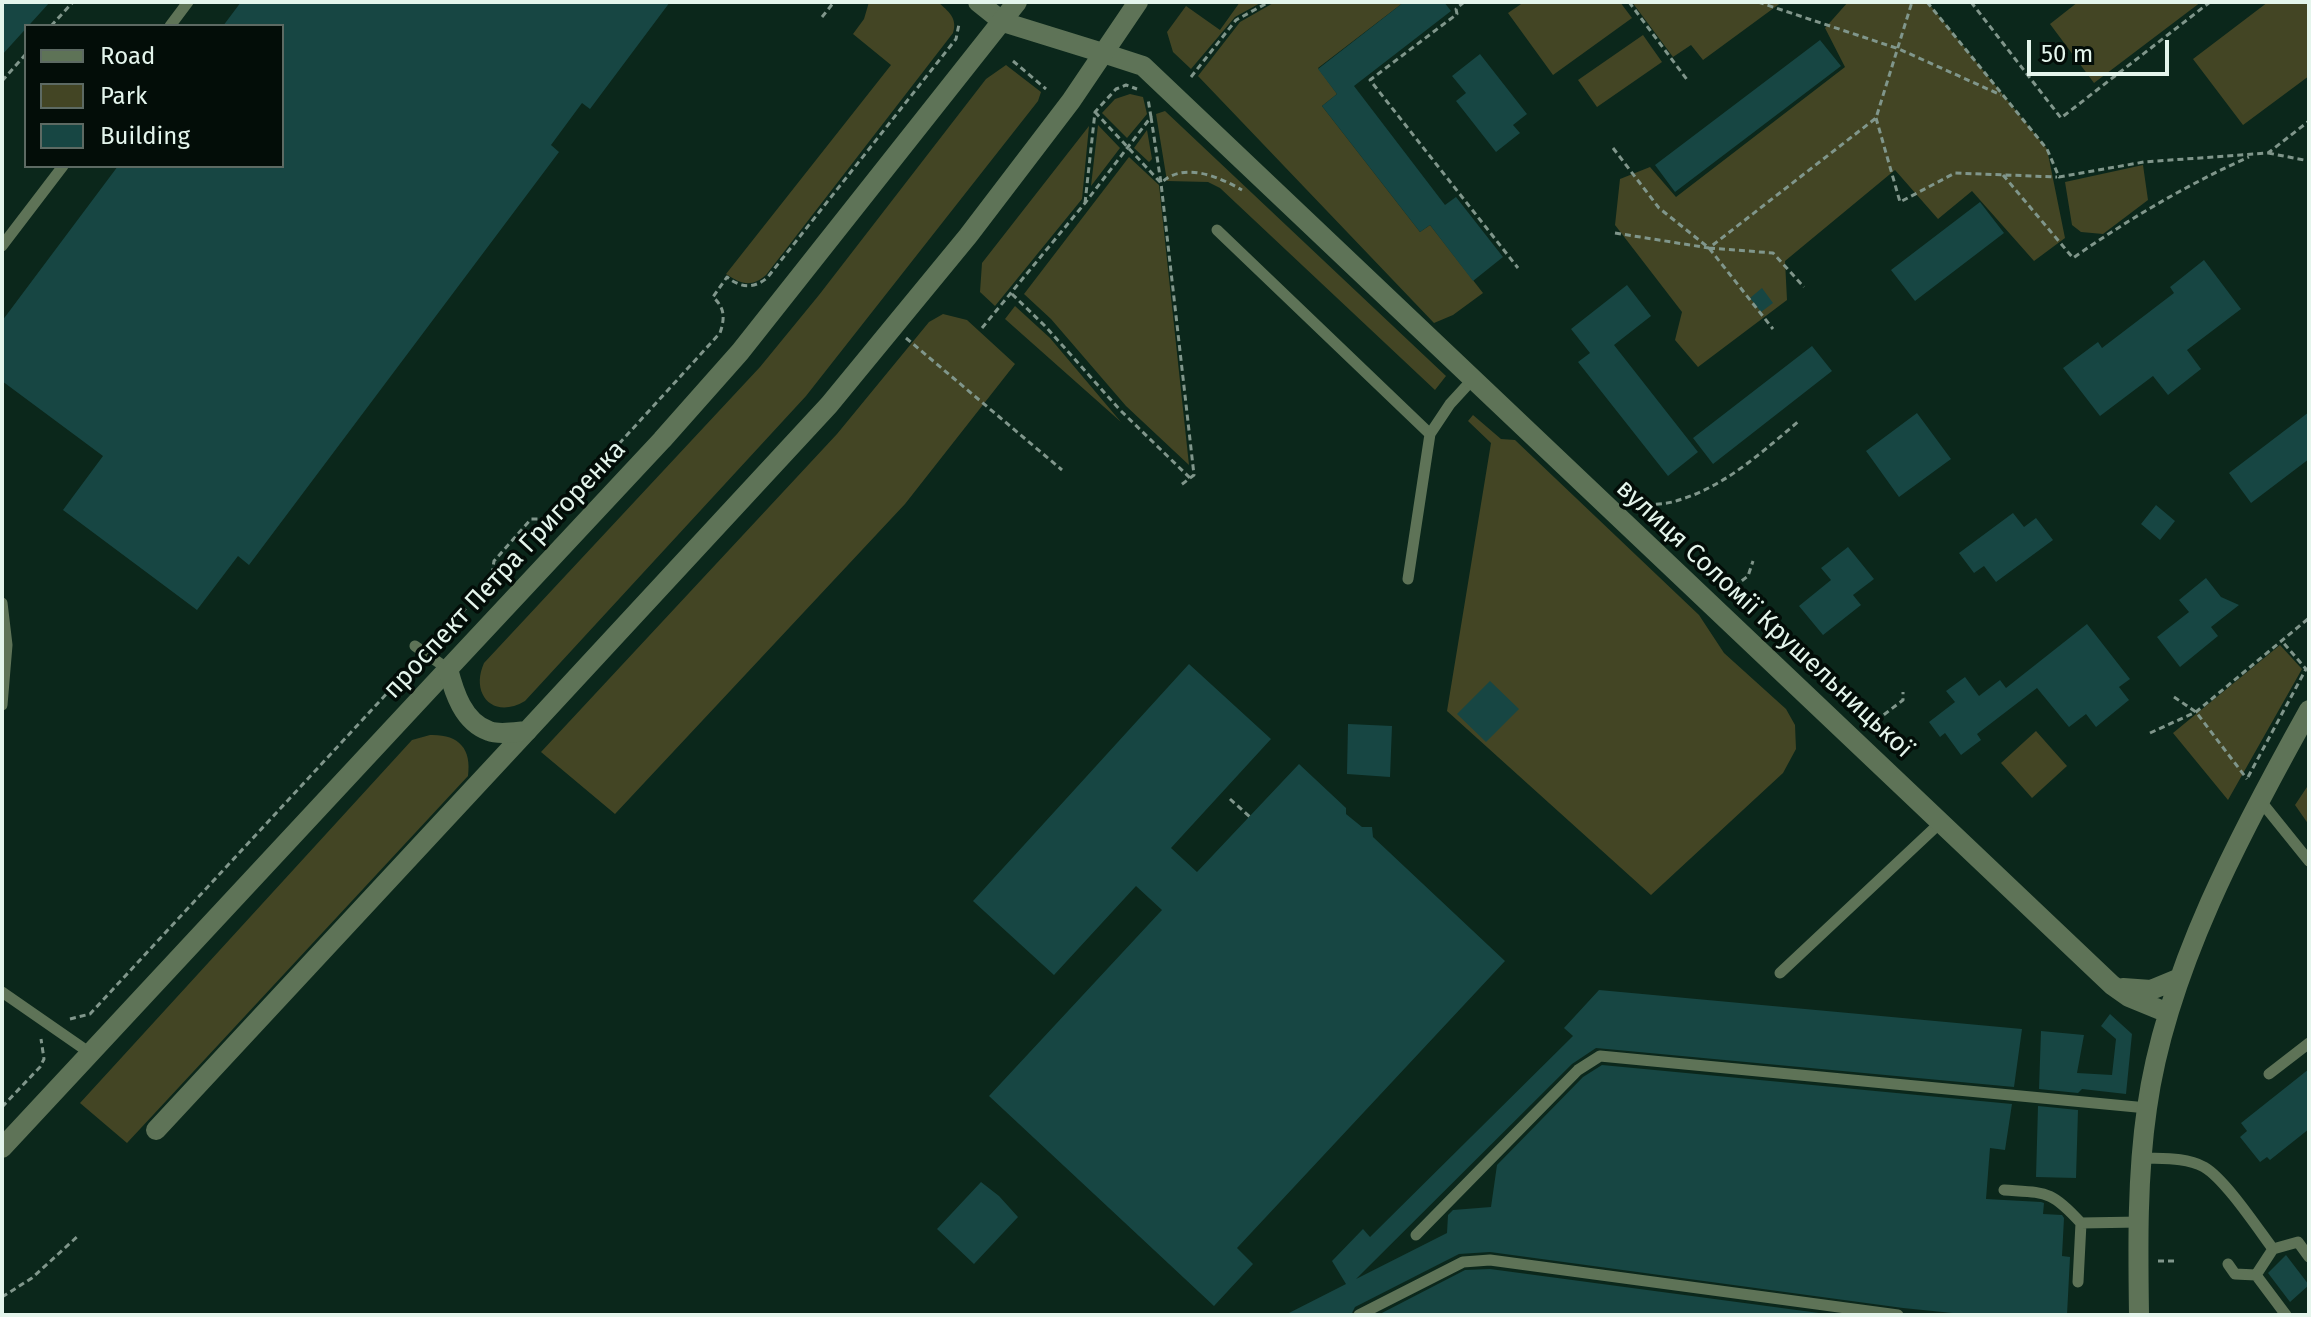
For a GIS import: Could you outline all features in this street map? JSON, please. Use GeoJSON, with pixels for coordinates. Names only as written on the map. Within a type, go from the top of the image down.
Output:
{"type":"FeatureCollection","features":[{"type":"Feature","properties":{"kind":"street"},"geometry":{"type":"LineString","coordinates":[[978,2],[1003,22]]}},
{"type":"Feature","properties":{"kind":"street","name":"проспект Петра Григоренка"},"geometry":{"type":"LineString","coordinates":[[2,1148],[662,440],[740,352],[1017,2]]}},
{"type":"Feature","properties":{"kind":"street"},"geometry":{"type":"LineString","coordinates":[[156,1130],[809,427],[893,328],[1071,101],[1138,2]]}},
{"type":"Feature","properties":{"kind":"street","name":"вулиця Соломії Крушельницької"},"geometry":{"type":"LineString","coordinates":[[1003,22],[1143,66],[2112,985],[2129,997],[2168,1013]]}},
{"type":"Feature","properties":{"kind":"street"},"geometry":{"type":"LineString","coordinates":[[448,669],[455,695],[466,713],[477,723],[489,731],[527,731]]}},
{"type":"Feature","properties":{"kind":"street"},"geometry":{"type":"LineString","coordinates":[[2139,1315],[2142,1158],[2147,1108],[2168,1013],[2251,795],[2309,710]]}},
{"type":"Feature","properties":{"kind":"street"},"geometry":{"type":"LineString","coordinates":[[2112,985],[2151,990],[2180,978]]}},
{"type":"Feature","properties":{"kind":"lane"},"geometry":{"type":"LineString","coordinates":[[172,24],[188,2]]}},
{"type":"Feature","properties":{"kind":"lane"},"geometry":{"type":"LineString","coordinates":[[2,246],[61,168]]}},
{"type":"Feature","properties":{"kind":"lane"},"geometry":{"type":"LineString","coordinates":[[1217,230],[1430,434]]}},
{"type":"Feature","properties":{"kind":"lane"},"geometry":{"type":"LineString","coordinates":[[1408,579],[1430,434],[1450,404],[1472,380]]}},
{"type":"Feature","properties":{"kind":"lane"},"geometry":{"type":"LineString","coordinates":[[2,603],[7,645],[2,705]]}},
{"type":"Feature","properties":{"kind":"lane"},"geometry":{"type":"LineString","coordinates":[[420,649],[448,669]]}},
{"type":"Feature","properties":{"kind":"lane"},"geometry":{"type":"LineString","coordinates":[[2251,795],[2309,861]]}},
{"type":"Feature","properties":{"kind":"lane"},"geometry":{"type":"LineString","coordinates":[[1780,973],[1941,822]]}},
{"type":"Feature","properties":{"kind":"lane"},"geometry":{"type":"LineString","coordinates":[[2,992],[90,1053]]}},
{"type":"Feature","properties":{"kind":"lane"},"geometry":{"type":"LineString","coordinates":[[2269,1074],[2309,1043]]}},
{"type":"Feature","properties":{"kind":"lane"},"geometry":{"type":"LineString","coordinates":[[1416,1235],[1578,1070],[1600,1056],[2147,1108]]}},
{"type":"Feature","properties":{"kind":"lane"},"geometry":{"type":"LineString","coordinates":[[2142,1158],[2178,1159],[2208,1169],[2273,1249]]}},
{"type":"Feature","properties":{"kind":"lane"},"geometry":{"type":"LineString","coordinates":[[2004,1190],[2056,1196],[2081,1223],[2078,1282]]}},
{"type":"Feature","properties":{"kind":"lane"},"geometry":{"type":"LineString","coordinates":[[2081,1223],[2140,1222]]}},
{"type":"Feature","properties":{"kind":"lane"},"geometry":{"type":"LineString","coordinates":[[2256,1275],[2273,1249],[2298,1242],[2309,1257]]}},
{"type":"Feature","properties":{"kind":"lane"},"geometry":{"type":"LineString","coordinates":[[1359,1315],[1463,1262],[1490,1260],[1898,1315]]}},
{"type":"Feature","properties":{"kind":"lane"},"geometry":{"type":"LineString","coordinates":[[2228,1264],[2235,1274],[2256,1275]]}},
{"type":"Feature","properties":{"kind":"lane"},"geometry":{"type":"LineString","coordinates":[[2256,1275],[2286,1315]]}},
{"type":"Feature","properties":{"kind":"path"},"geometry":{"type":"LineString","coordinates":[[53,24],[73,2]]}},
{"type":"Feature","properties":{"kind":"path"},"geometry":{"type":"LineString","coordinates":[[822,17],[834,2]]}},
{"type":"Feature","properties":{"kind":"path"},"geometry":{"type":"LineString","coordinates":[[1191,77],[1236,20],[1269,2]]}},
{"type":"Feature","properties":{"kind":"path"},"geometry":{"type":"LineString","coordinates":[[1464,2],[1456,9],[1457,14],[1370,80],[1518,268]]}},
{"type":"Feature","properties":{"kind":"path"},"geometry":{"type":"LineString","coordinates":[[1629,2],[1688,81]]}},
{"type":"Feature","properties":{"kind":"path"},"geometry":{"type":"LineString","coordinates":[[1758,2],[1899,49],[2005,97]]}},
{"type":"Feature","properties":{"kind":"path"},"geometry":{"type":"LineString","coordinates":[[1709,248],[1876,118],[1912,2]]}},
{"type":"Feature","properties":{"kind":"path"},"geometry":{"type":"LineString","coordinates":[[1927,2],[2047,149],[2059,177]]}},
{"type":"Feature","properties":{"kind":"path"},"geometry":{"type":"LineString","coordinates":[[1971,2],[2061,118],[2210,2]]}},
{"type":"Feature","properties":{"kind":"path"},"geometry":{"type":"LineString","coordinates":[[2,1107],[40,1067],[44,1048],[37,1031],[51,1010],[67,1019],[90,1014],[420,649],[487,586],[494,561],[531,519],[546,519],[554,515],[720,333],[724,318],[713,297],[727,277],[750,287],[767,278],[956,39],[959,24]]}},
{"type":"Feature","properties":{"kind":"path"},"geometry":{"type":"LineString","coordinates":[[2,81],[24,56]]}},
{"type":"Feature","properties":{"kind":"path"},"geometry":{"type":"LineString","coordinates":[[1013,61],[1046,89]]}},
{"type":"Feature","properties":{"kind":"path"},"geometry":{"type":"LineString","coordinates":[[1085,203],[1095,112],[1107,96],[1126,85],[1140,90],[1148,99],[1161,183],[1194,475],[1181,485]]}},
{"type":"Feature","properties":{"kind":"path"},"geometry":{"type":"LineString","coordinates":[[1095,112],[1161,183]]}},
{"type":"Feature","properties":{"kind":"path"},"geometry":{"type":"LineString","coordinates":[[982,328],[1151,117]]}},
{"type":"Feature","properties":{"kind":"path"},"geometry":{"type":"LineString","coordinates":[[1876,118],[1900,202],[1955,173],[2059,177],[2144,162],[2268,153],[2309,161]]}},
{"type":"Feature","properties":{"kind":"path"},"geometry":{"type":"LineString","coordinates":[[2268,153],[2309,121]]}},
{"type":"Feature","properties":{"kind":"path"},"geometry":{"type":"LineString","coordinates":[[1613,148],[1659,208],[1709,248],[1773,329]]}},
{"type":"Feature","properties":{"kind":"path"},"geometry":{"type":"LineString","coordinates":[[2003,175],[2073,258],[2138,214],[2252,155]]}},
{"type":"Feature","properties":{"kind":"path"},"geometry":{"type":"LineString","coordinates":[[1161,183],[1168,176],[1190,172],[1217,176],[1242,190]]}},
{"type":"Feature","properties":{"kind":"path"},"geometry":{"type":"LineString","coordinates":[[1615,233],[1709,248],[1773,253],[1804,287]]}},
{"type":"Feature","properties":{"kind":"path"},"geometry":{"type":"LineString","coordinates":[[1012,294],[1120,410],[1190,478]]}},
{"type":"Feature","properties":{"kind":"path"},"geometry":{"type":"LineString","coordinates":[[893,328],[1062,470]]}},
{"type":"Feature","properties":{"kind":"path"},"geometry":{"type":"LineString","coordinates":[[1632,506],[1678,501],[1715,486],[1754,459],[1799,421]]}},
{"type":"Feature","properties":{"kind":"path"},"geometry":{"type":"LineString","coordinates":[[1725,593],[1748,576],[1753,561]]}},
{"type":"Feature","properties":{"kind":"path"},"geometry":{"type":"LineString","coordinates":[[2150,733],[2196,712],[2309,618]]}},
{"type":"Feature","properties":{"kind":"path"},"geometry":{"type":"LineString","coordinates":[[2248,778],[2306,669],[2281,640]]}},
{"type":"Feature","properties":{"kind":"path"},"geometry":{"type":"LineString","coordinates":[[1867,727],[1903,700],[1903,692]]}},
{"type":"Feature","properties":{"kind":"path"},"geometry":{"type":"LineString","coordinates":[[2174,697],[2196,712],[2248,778],[2251,795]]}},
{"type":"Feature","properties":{"kind":"path"},"geometry":{"type":"LineString","coordinates":[[1230,799],[1250,817]]}},
{"type":"Feature","properties":{"kind":"path"},"geometry":{"type":"LineString","coordinates":[[2,1297],[32,1278],[78,1236]]}},
{"type":"Feature","properties":{"kind":"path"},"geometry":{"type":"LineString","coordinates":[[2158,1261],[2177,1261]]}},
{"type":"Feature","properties":{"kind":"green space"},"geometry":{"type":"Polygon","coordinates":[[[869,2],[938,2],[953,19],[953,33],[766,275],[751,283],[736,280],[726,274],[891,65],[853,34],[864,19],[869,2]]]}},
{"type":"Feature","properties":{"kind":"green space"},"geometry":{"type":"Polygon","coordinates":[[[1240,2],[1262,2],[1235,17],[1191,69],[1173,52],[1167,32],[1186,6],[1220,30],[1240,2]]]}},
{"type":"Feature","properties":{"kind":"green space"},"geometry":{"type":"Polygon","coordinates":[[[1275,2],[1404,2],[1318,68],[1337,94],[1322,106],[1420,232],[1430,225],[1483,293],[1453,315],[1434,323],[1198,76],[1240,22],[1275,2]]]}},
{"type":"Feature","properties":{"kind":"green space"},"geometry":{"type":"Polygon","coordinates":[[[1524,2],[1620,2],[1632,18],[1553,75],[1508,13],[1524,2]]]}},
{"type":"Feature","properties":{"kind":"green space"},"geometry":{"type":"Polygon","coordinates":[[[1632,2],[1782,2],[1703,60],[1691,45],[1673,57],[1632,2]]]}},
{"type":"Feature","properties":{"kind":"green space"},"geometry":{"type":"Polygon","coordinates":[[[1848,2],[1924,2],[1930,5],[2047,149],[2065,238],[2034,261],[1972,191],[1938,219],[1895,170],[1785,261],[1787,300],[1698,367],[1675,340],[1682,312],[1615,225],[1620,179],[1650,167],[1676,197],[1845,67],[1825,28],[1848,2]]]}},
{"type":"Feature","properties":{"kind":"green space"},"geometry":{"type":"Polygon","coordinates":[[[2078,2],[2201,2],[2094,83],[2050,24],[2078,2]]]}},
{"type":"Feature","properties":{"kind":"green space"},"geometry":{"type":"Polygon","coordinates":[[[2268,2],[2309,2],[2309,76],[2243,125],[2193,59],[2268,2]]]}},
{"type":"Feature","properties":{"kind":"green space"},"geometry":{"type":"Polygon","coordinates":[[[1643,35],[1662,62],[1597,107],[1578,80],[1643,35]]]}},
{"type":"Feature","properties":{"kind":"green space"},"geometry":{"type":"Polygon","coordinates":[[[1006,65],[1041,92],[1038,101],[806,396],[525,701],[503,707],[487,701],[480,685],[484,663],[760,367],[986,79],[1006,65]]]}},
{"type":"Feature","properties":{"kind":"green space"},"geometry":{"type":"Polygon","coordinates":[[[1130,94],[1143,97],[1147,114],[1127,138],[1102,113],[1115,99],[1130,94]]]}},
{"type":"Feature","properties":{"kind":"green space"},"geometry":{"type":"Polygon","coordinates":[[[1165,111],[1446,376],[1435,390],[1220,188],[1208,182],[1167,181],[1156,114],[1165,111]]]}},
{"type":"Feature","properties":{"kind":"green space"},"geometry":{"type":"Polygon","coordinates":[[[1098,125],[1120,148],[1091,186],[1098,125]]]}},
{"type":"Feature","properties":{"kind":"green space"},"geometry":{"type":"Polygon","coordinates":[[[1089,126],[1082,199],[995,306],[980,292],[982,263],[1089,126]]]}},
{"type":"Feature","properties":{"kind":"green space"},"geometry":{"type":"Polygon","coordinates":[[[1147,130],[1152,159],[1149,162],[1134,148],[1147,130]]]}},
{"type":"Feature","properties":{"kind":"green space"},"geometry":{"type":"Polygon","coordinates":[[[1129,157],[1159,185],[1189,465],[1126,406],[1051,319],[1024,294],[1129,157]]]}},
{"type":"Feature","properties":{"kind":"green space"},"geometry":{"type":"Polygon","coordinates":[[[2143,165],[2148,200],[2103,234],[2081,232],[2072,225],[2065,182],[2143,165]]]}},
{"type":"Feature","properties":{"kind":"green space"},"geometry":{"type":"Polygon","coordinates":[[[1015,306],[1050,338],[1121,422],[1005,319],[1015,306]]]}},
{"type":"Feature","properties":{"kind":"green space"},"geometry":{"type":"Polygon","coordinates":[[[943,314],[967,320],[1015,364],[905,504],[615,814],[541,752],[837,434],[929,322],[943,314]]]}},
{"type":"Feature","properties":{"kind":"green space"},"geometry":{"type":"Polygon","coordinates":[[[1473,415],[1501,439],[1515,440],[1699,615],[1724,653],[1786,709],[1795,725],[1796,749],[1783,773],[1651,895],[1447,711],[1491,443],[1468,421],[1473,415]]]}},
{"type":"Feature","properties":{"kind":"green space"},"geometry":{"type":"Polygon","coordinates":[[[2280,645],[2302,669],[2228,800],[2173,733],[2280,645]]]}},
{"type":"Feature","properties":{"kind":"green space"},"geometry":{"type":"Polygon","coordinates":[[[2036,731],[2067,766],[2032,798],[2001,763],[2036,731]]]}},
{"type":"Feature","properties":{"kind":"green space"},"geometry":{"type":"Polygon","coordinates":[[[430,735],[448,737],[461,745],[468,758],[468,776],[127,1143],[80,1103],[412,740],[430,735]]]}},
{"type":"Feature","properties":{"kind":"green space"},"geometry":{"type":"Polygon","coordinates":[[[2309,784],[2309,825],[2295,805],[2309,784]]]}},
{"type":"Feature","properties":{"kind":"building"},"geometry":{"type":"Polygon","coordinates":[[[2,2],[50,2],[30,24],[24,24],[24,31],[2,55],[2,2]]]}},
{"type":"Feature","properties":{"kind":"building"},"geometry":{"type":"Polygon","coordinates":[[[241,2],[670,2],[590,109],[582,103],[551,145],[559,152],[249,565],[238,556],[197,610],[63,510],[103,456],[2,381],[2,321],[117,168],[284,168],[284,24],[224,24],[241,2]]]}},
{"type":"Feature","properties":{"kind":"building"},"geometry":{"type":"Polygon","coordinates":[[[1404,2],[1444,2],[1451,11],[1354,86],[1445,205],[1456,197],[1503,257],[1473,281],[1430,225],[1420,232],[1322,106],[1337,94],[1318,69],[1404,2]]]}},
{"type":"Feature","properties":{"kind":"building"},"geometry":{"type":"Polygon","coordinates":[[[1820,40],[1841,66],[1675,192],[1655,165],[1820,40]]]}},
{"type":"Feature","properties":{"kind":"building"},"geometry":{"type":"Polygon","coordinates":[[[1480,54],[1527,114],[1513,125],[1520,133],[1496,152],[1456,101],[1466,93],[1452,76],[1480,54]]]}},
{"type":"Feature","properties":{"kind":"building"},"geometry":{"type":"Polygon","coordinates":[[[1980,202],[2004,233],[1915,301],[1891,270],[1980,202]]]}},
{"type":"Feature","properties":{"kind":"building"},"geometry":{"type":"Polygon","coordinates":[[[2204,260],[2241,309],[2187,350],[2201,369],[2168,395],[2153,376],[2100,416],[2063,368],[2098,342],[2102,348],[2174,293],[2170,287],[2204,260]]]}},
{"type":"Feature","properties":{"kind":"building"},"geometry":{"type":"Polygon","coordinates":[[[1627,285],[1651,316],[1614,345],[1698,452],[1668,476],[1578,362],[1590,353],[1571,329],[1627,285]]]}},
{"type":"Feature","properties":{"kind":"building"},"geometry":{"type":"Polygon","coordinates":[[[1762,288],[1773,303],[1761,312],[1750,298],[1762,288]]]}},
{"type":"Feature","properties":{"kind":"building"},"geometry":{"type":"Polygon","coordinates":[[[1812,346],[1832,371],[1713,464],[1693,438],[1812,346]]]}},
{"type":"Feature","properties":{"kind":"building"},"geometry":{"type":"Polygon","coordinates":[[[2309,412],[2309,459],[2251,503],[2229,473],[2309,412]]]}},
{"type":"Feature","properties":{"kind":"building"},"geometry":{"type":"Polygon","coordinates":[[[1917,413],[1951,459],[1899,497],[1866,451],[1917,413]]]}},
{"type":"Feature","properties":{"kind":"building"},"geometry":{"type":"Polygon","coordinates":[[[2156,505],[2175,521],[2160,540],[2141,524],[2156,505]]]}},
{"type":"Feature","properties":{"kind":"building"},"geometry":{"type":"Polygon","coordinates":[[[2013,513],[2024,527],[2036,518],[2053,540],[1996,582],[1984,566],[1974,573],[1959,553],[2013,513]]]}},
{"type":"Feature","properties":{"kind":"building"},"geometry":{"type":"Polygon","coordinates":[[[1848,547],[1874,579],[1853,595],[1861,605],[1823,635],[1799,606],[1831,580],[1821,568],[1848,547]]]}},
{"type":"Feature","properties":{"kind":"building"},"geometry":{"type":"Polygon","coordinates":[[[2206,578],[2221,597],[2239,605],[2211,627],[2218,636],[2180,667],[2157,637],[2189,612],[2179,600],[2206,578]]]}},
{"type":"Feature","properties":{"kind":"building"},"geometry":{"type":"Polygon","coordinates":[[[2087,624],[2130,679],[2119,687],[2129,700],[2096,727],[2086,714],[2069,727],[2037,688],[1977,734],[1981,740],[1961,755],[1945,733],[1940,737],[1929,722],[1955,702],[1946,691],[1965,677],[1979,696],[2000,680],[2006,688],[2087,624]]]}},
{"type":"Feature","properties":{"kind":"building"},"geometry":{"type":"Polygon","coordinates":[[[1189,664],[1271,739],[1171,848],[1197,872],[1299,764],[1346,808],[1346,814],[1362,827],[1372,827],[1373,837],[1505,961],[1237,1248],[1253,1264],[1214,1306],[989,1096],[1162,910],[1136,886],[1054,975],[973,901],[1189,664]]]}},
{"type":"Feature","properties":{"kind":"building"},"geometry":{"type":"Polygon","coordinates":[[[1490,681],[1519,709],[1486,742],[1457,714],[1490,681]]]}},
{"type":"Feature","properties":{"kind":"building"},"geometry":{"type":"Polygon","coordinates":[[[1348,724],[1392,726],[1390,777],[1347,774],[1348,724]]]}},
{"type":"Feature","properties":{"kind":"building"},"geometry":{"type":"Polygon","coordinates":[[[1599,990],[2022,1029],[2014,1087],[1596,1048],[1572,1064],[1356,1279],[1447,1233],[1448,1215],[1453,1210],[1491,1207],[1497,1165],[1583,1077],[1602,1065],[2012,1104],[2005,1150],[1990,1148],[1986,1199],[2041,1202],[2044,1203],[2043,1214],[2062,1215],[2062,1256],[2070,1257],[2067,1315],[1972,1315],[1903,1308],[1490,1252],[1459,1254],[1355,1307],[1351,1315],[1285,1315],[1346,1284],[1332,1261],[1363,1229],[1370,1237],[1573,1036],[1564,1028],[1599,990]]]}},
{"type":"Feature","properties":{"kind":"building"},"geometry":{"type":"Polygon","coordinates":[[[2110,1014],[2132,1034],[2126,1094],[2082,1089],[2078,1093],[2039,1089],[2041,1031],[2084,1035],[2077,1073],[2112,1075],[2116,1039],[2101,1026],[2110,1014]]]}},
{"type":"Feature","properties":{"kind":"building"},"geometry":{"type":"Polygon","coordinates":[[[2309,1069],[2309,1129],[2270,1160],[2267,1157],[2260,1162],[2240,1137],[2247,1131],[2241,1123],[2309,1069]]]}},
{"type":"Feature","properties":{"kind":"building"},"geometry":{"type":"Polygon","coordinates":[[[2038,1106],[2078,1110],[2076,1178],[2036,1177],[2038,1106]]]}},
{"type":"Feature","properties":{"kind":"building"},"geometry":{"type":"Polygon","coordinates":[[[981,1182],[1018,1217],[974,1264],[937,1229],[981,1182]]]}},
{"type":"Feature","properties":{"kind":"building"},"geometry":{"type":"Polygon","coordinates":[[[2286,1255],[2309,1285],[2290,1302],[2268,1273],[2286,1255]]]}},
{"type":"Feature","properties":{"kind":"building"},"geometry":{"type":"Polygon","coordinates":[[[1490,1269],[1834,1315],[1378,1315],[1465,1270],[1490,1269]]]}}]}
